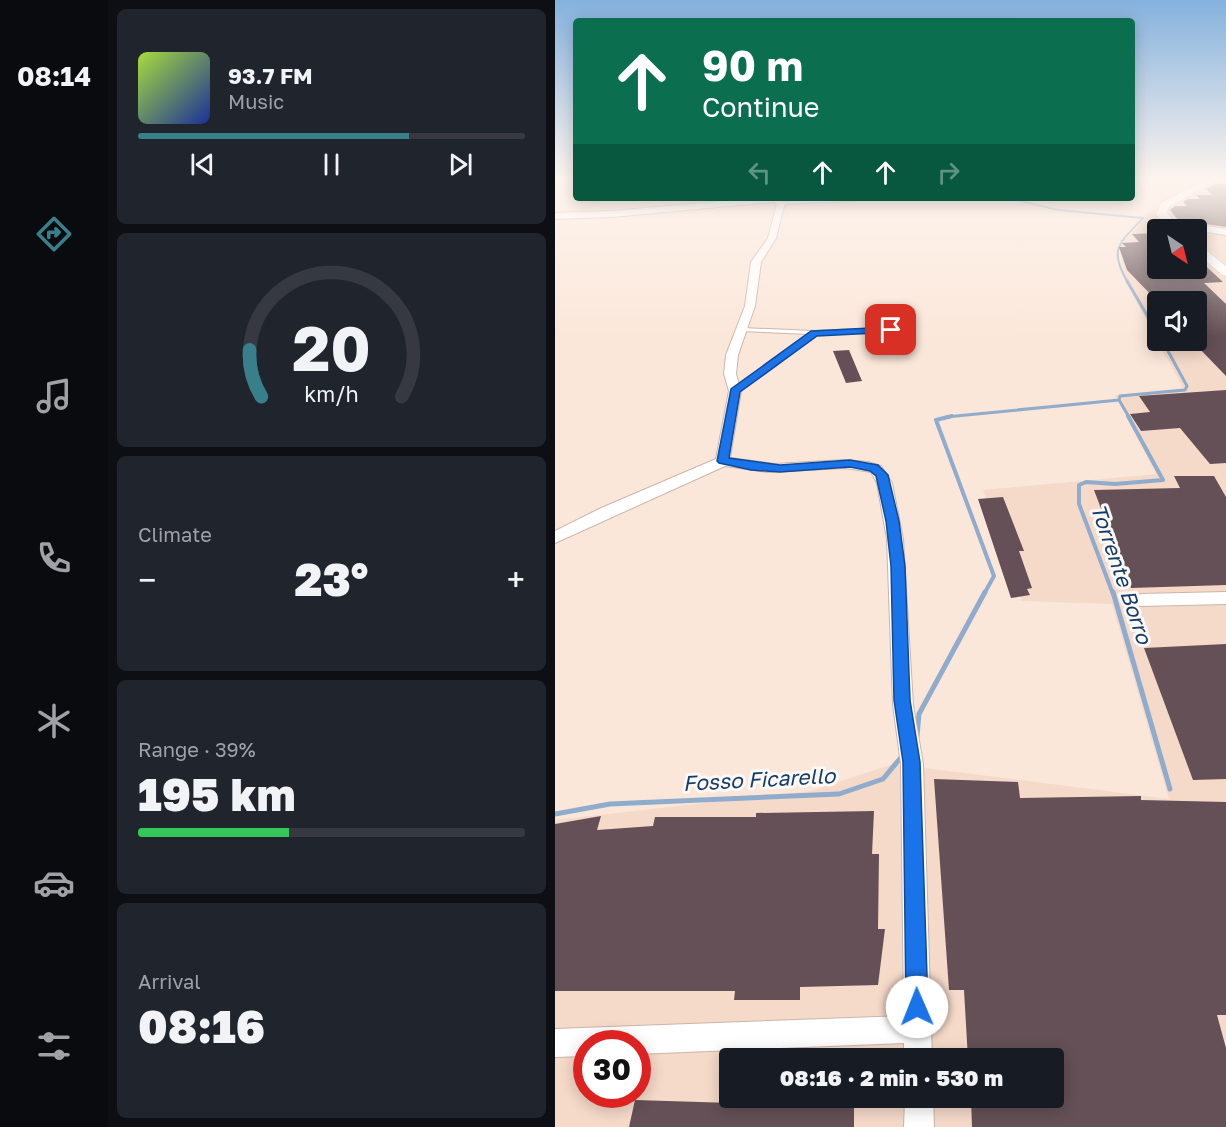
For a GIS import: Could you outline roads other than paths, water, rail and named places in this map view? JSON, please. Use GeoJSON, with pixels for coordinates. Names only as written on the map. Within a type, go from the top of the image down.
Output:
{"type":"FeatureCollection","features":[{"type":"Feature","properties":{"kind":"street"},"geometry":{"type":"LineString","coordinates":[[723,461],[735,391],[729,374],[732,355],[750,306],[756,262],[772,237],[773,232]]}},
{"type":"Feature","properties":{"kind":"street"},"geometry":{"type":"LineString","coordinates":[[1207,256],[1226,272]]}},
{"type":"Feature","properties":{"kind":"street"},"geometry":{"type":"LineString","coordinates":[[555,538],[605,513],[723,461],[780,468],[850,464],[874,468],[882,475],[892,521],[898,566],[902,700],[912,762],[918,1048]]}},
{"type":"Feature","properties":{"kind":"street"},"geometry":{"type":"LineString","coordinates":[[1141,600],[1226,598]]}},
{"type":"Feature","properties":{"kind":"street"},"geometry":{"type":"LineString","coordinates":[[555,1043],[917,1029]]}},
{"type":"Feature","properties":{"kind":"street"},"geometry":{"type":"LineString","coordinates":[[919,1108],[919,1127]]}},
{"type":"Feature","properties":{"kind":"lane"},"geometry":{"type":"LineString","coordinates":[[743,330],[815,333],[891,330]]}},
{"type":"Feature","properties":{"kind":"lane"},"geometry":{"type":"LineString","coordinates":[[735,391],[815,333]]}},
{"type":"Feature","properties":{"kind":"waterway","name":"Torrente Borro"},"geometry":{"type":"LineString","coordinates":[[1127,281],[1118,254],[1122,241],[1130,232]]}},
{"type":"Feature","properties":{"kind":"waterway","name":"Torrente Borro"},"geometry":{"type":"LineString","coordinates":[[1127,281],[1147,315]]}},
{"type":"Feature","properties":{"kind":"waterway","name":"Torrente Borro"},"geometry":{"type":"LineString","coordinates":[[1119,400],[1120,396],[1185,390],[1187,386],[1168,351]]}},
{"type":"Feature","properties":{"kind":"waterway","name":"Fosso Ficarello"},"geometry":{"type":"LineString","coordinates":[[949,417],[1119,400]]}},
{"type":"Feature","properties":{"kind":"waterway","name":"Torrente Borro"},"geometry":{"type":"LineString","coordinates":[[1119,400],[1129,417]]}},
{"type":"Feature","properties":{"kind":"waterway","name":"Torrente Borro"},"geometry":{"type":"LineString","coordinates":[[1113,594],[1079,504],[1079,485],[1086,482],[1115,484],[1163,480],[1128,416]]}},
{"type":"Feature","properties":{"kind":"waterway","name":"Fosso Ficarello"},"geometry":{"type":"LineString","coordinates":[[949,417],[936,420],[994,576],[984,594]]}},
{"type":"Feature","properties":{"kind":"waterway","name":"Fosso Ficarello"},"geometry":{"type":"LineString","coordinates":[[917,736],[919,714],[985,592]]}},
{"type":"Feature","properties":{"kind":"waterway","name":"Torrente Borro"},"geometry":{"type":"LineString","coordinates":[[1113,592],[1170,789]]}},
{"type":"Feature","properties":{"kind":"waterway","name":"Fosso Ficarello"},"geometry":{"type":"LineString","coordinates":[[555,814],[610,804],[839,794],[883,779],[903,755]]}}]}
